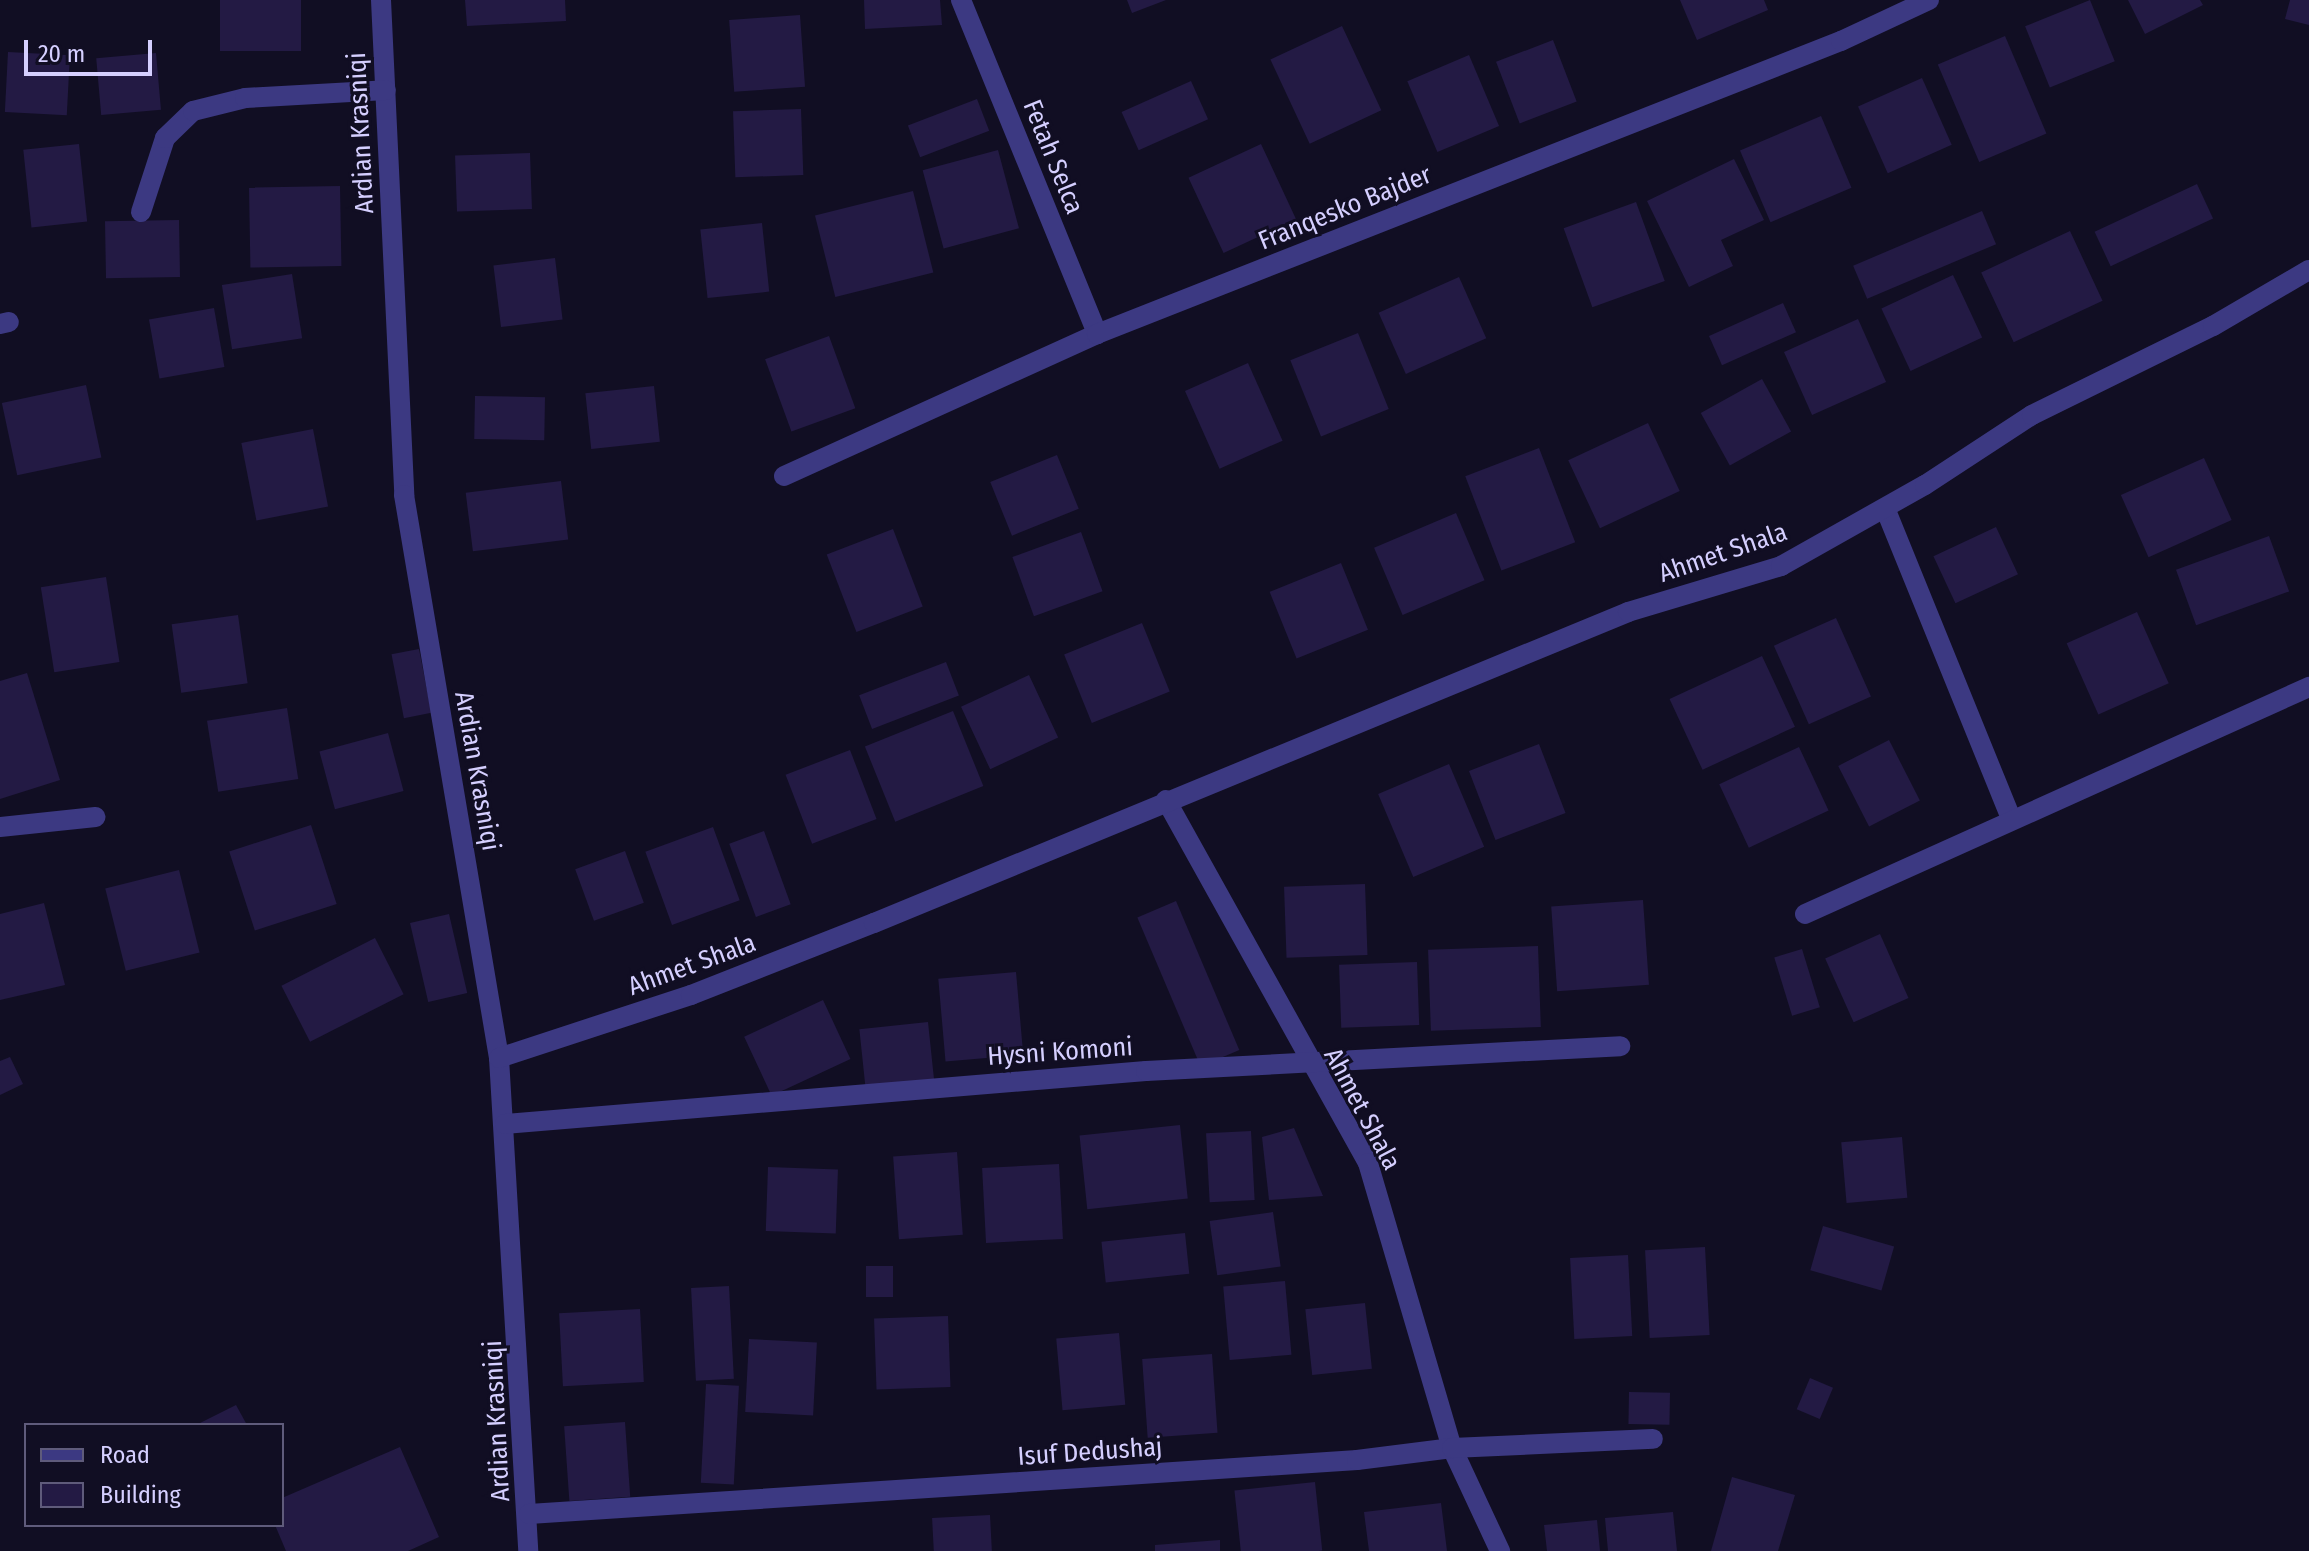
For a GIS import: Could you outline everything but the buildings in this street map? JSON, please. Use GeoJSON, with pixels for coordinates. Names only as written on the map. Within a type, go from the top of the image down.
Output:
{"type":"FeatureCollection","features":[{"type":"Feature","properties":{"kind":"street","name":"Ardian Krasniqi"},"geometry":{"type":"LineString","coordinates":[[381,0],[404,495],[499,1058],[529,1514],[528,1551]]}},
{"type":"Feature","properties":{"kind":"street","name":"Fetah Selca"},"geometry":{"type":"LineString","coordinates":[[961,0],[1097,334]]}},
{"type":"Feature","properties":{"kind":"street","name":"Franqesko Bajder"},"geometry":{"type":"LineString","coordinates":[[784,476],[1097,334],[1841,41],[1929,0]]}},
{"type":"Feature","properties":{"kind":"street"},"geometry":{"type":"LineString","coordinates":[[141,212],[165,138],[193,111],[245,98],[386,90]]}},
{"type":"Feature","properties":{"kind":"street","name":"Ahmet Shala"},"geometry":{"type":"LineString","coordinates":[[499,1058],[691,995],[1628,612],[1781,566],[1885,508],[2032,415],[2213,326],[2309,270]]}},
{"type":"Feature","properties":{"kind":"street"},"geometry":{"type":"LineString","coordinates":[[1885,508],[2011,818]]}},
{"type":"Feature","properties":{"kind":"street"},"geometry":{"type":"LineString","coordinates":[[1805,914],[2011,818],[2309,687]]}},
{"type":"Feature","properties":{"kind":"street","name":"Ahmet Shala"},"geometry":{"type":"LineString","coordinates":[[1166,800],[1307,1061],[1368,1163],[1452,1448],[1500,1551]]}},
{"type":"Feature","properties":{"kind":"street"},"geometry":{"type":"LineString","coordinates":[[0,827],[95,817]]}},
{"type":"Feature","properties":{"kind":"street","name":"Hysni Komoni"},"geometry":{"type":"LineString","coordinates":[[505,1124],[1307,1061],[1620,1046]]}},
{"type":"Feature","properties":{"kind":"street","name":"Isuf Dedushaj"},"geometry":{"type":"LineString","coordinates":[[529,1514],[1341,1461],[1452,1448],[1653,1439]]}}]}
